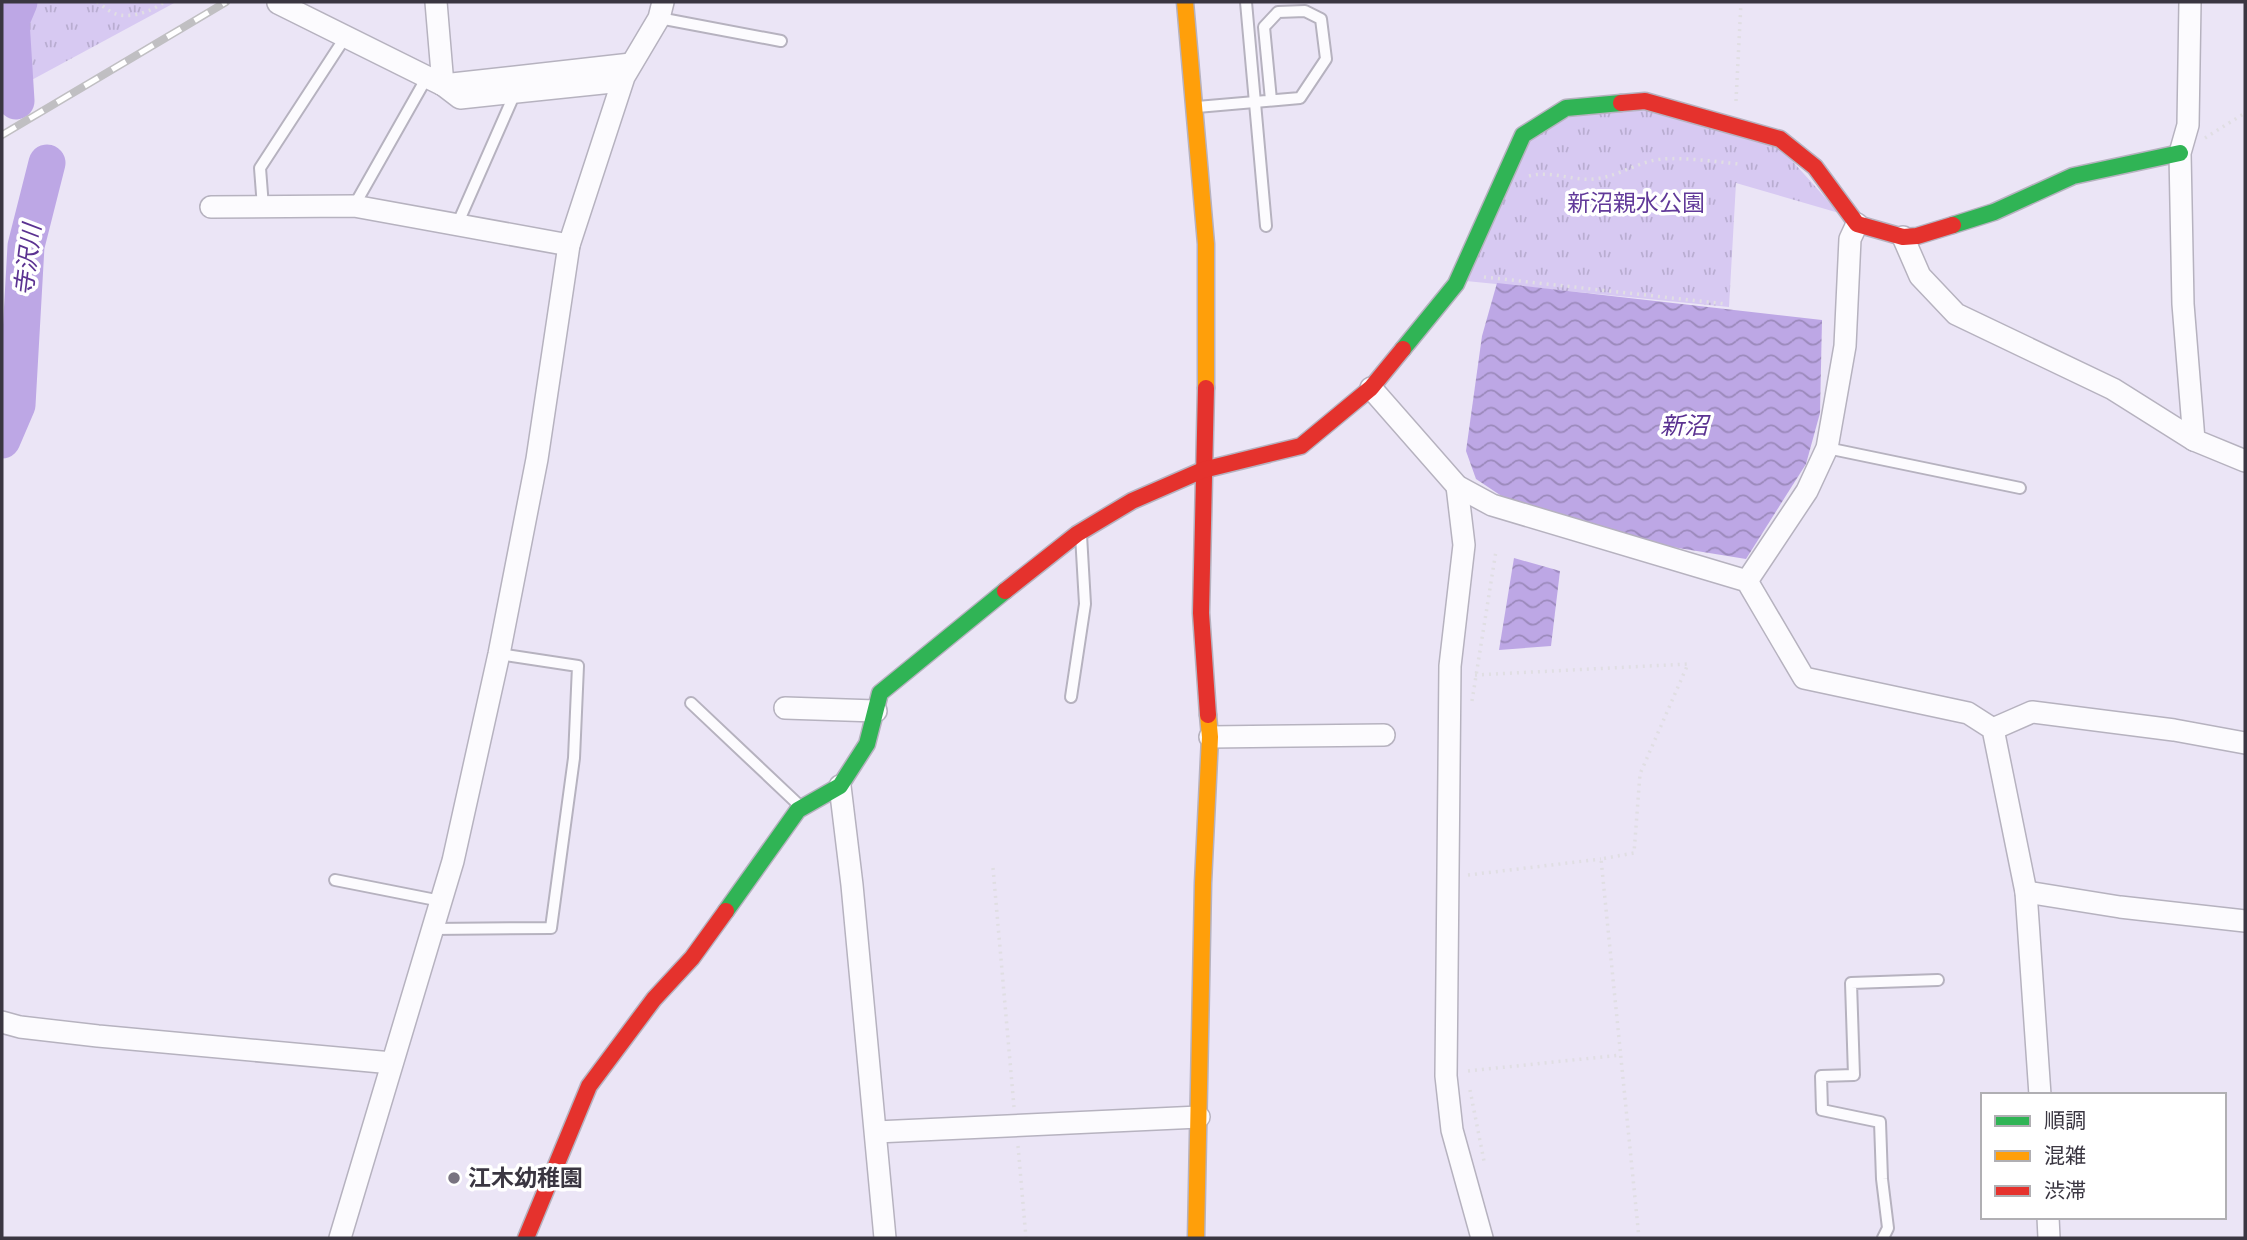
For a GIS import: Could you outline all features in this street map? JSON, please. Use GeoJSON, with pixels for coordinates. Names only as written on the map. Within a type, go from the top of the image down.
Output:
{"type":"FeatureCollection","features":[{"type":"Feature","properties":{"kind":"street"},"geometry":{"type":"LineString","coordinates":[[435,81],[436,2]]}},
{"type":"Feature","properties":{"kind":"street"},"geometry":{"type":"LineString","coordinates":[[1185,2],[1206,244],[1207,334],[1201,613],[1210,737],[1203,884],[1196,1238]]}},
{"type":"Feature","properties":{"kind":"street"},"geometry":{"type":"LineString","coordinates":[[2190,2],[2188,125],[2180,153],[2183,304],[2194,440]]}},
{"type":"Feature","properties":{"kind":"street"},"geometry":{"type":"LineString","coordinates":[[278,3],[435,81],[460,98],[515,93],[627,73]]}},
{"type":"Feature","properties":{"kind":"street"},"geometry":{"type":"LineString","coordinates":[[340,1238],[453,861],[499,654],[537,459],[569,245],[627,73],[661,10]]}},
{"type":"Feature","properties":{"kind":"street"},"geometry":{"type":"LineString","coordinates":[[435,81],[627,73]]}},
{"type":"Feature","properties":{"kind":"street"},"geometry":{"type":"LineString","coordinates":[[526,1238],[589,1086],[654,999],[692,958],[798,810],[840,786],[867,744],[880,693],[1080,532],[1132,501],[1203,470],[1301,446],[1371,388],[1456,284],[1523,135],[1566,108],[1645,101],[1780,139],[1815,167],[1857,224],[1903,237],[1917,236],[1994,212],[2073,176],[2180,153]]}},
{"type":"Feature","properties":{"kind":"street"},"geometry":{"type":"LineString","coordinates":[[211,207],[354,206],[569,245]]}},
{"type":"Feature","properties":{"kind":"street"},"geometry":{"type":"LineString","coordinates":[[1747,581],[1807,491],[1827,448],[1845,346],[1850,239],[1857,224]]}},
{"type":"Feature","properties":{"kind":"street"},"geometry":{"type":"LineString","coordinates":[[1903,237],[1920,276],[1956,314],[2113,389],[2194,440],[2245,461]]}},
{"type":"Feature","properties":{"kind":"street"},"geometry":{"type":"LineString","coordinates":[[1371,388],[1457,486],[1492,505],[1747,581],[1804,678],[1968,713],[1993,729],[2026,891],[2040,1093]]}},
{"type":"Feature","properties":{"kind":"street"},"geometry":{"type":"LineString","coordinates":[[1457,486],[1464,545],[1450,666],[1446,1076],[1452,1129],[1482,1238]]}},
{"type":"Feature","properties":{"kind":"street"},"geometry":{"type":"LineString","coordinates":[[785,708],[876,711]]}},
{"type":"Feature","properties":{"kind":"street"},"geometry":{"type":"LineString","coordinates":[[1993,729],[2032,712],[2174,730],[2245,743]]}},
{"type":"Feature","properties":{"kind":"street"},"geometry":{"type":"LineString","coordinates":[[1210,737],[1384,735]]}},
{"type":"Feature","properties":{"kind":"street"},"geometry":{"type":"LineString","coordinates":[[840,786],[885,1238]]}},
{"type":"Feature","properties":{"kind":"street"},"geometry":{"type":"LineString","coordinates":[[2026,891],[2120,907],[2245,921]]}},
{"type":"Feature","properties":{"kind":"street"},"geometry":{"type":"LineString","coordinates":[[2,1022],[20,1027],[99,1036],[392,1063]]}},
{"type":"Feature","properties":{"kind":"street"},"geometry":{"type":"LineString","coordinates":[[876,1132],[1199,1118]]}},
{"type":"Feature","properties":{"kind":"street"},"geometry":{"type":"LineString","coordinates":[[2048,1219],[2049,1238]]}},
{"type":"Feature","properties":{"kind":"lane"},"geometry":{"type":"LineString","coordinates":[[1246,2],[1266,226]]}},
{"type":"Feature","properties":{"kind":"lane"},"geometry":{"type":"LineString","coordinates":[[661,10],[781,41]]}},
{"type":"Feature","properties":{"kind":"lane"},"geometry":{"type":"LineString","coordinates":[[1194,107],[1300,98],[1326,59],[1321,19],[1305,11],[1278,12],[1264,27],[1271,100]]}},
{"type":"Feature","properties":{"kind":"lane"},"geometry":{"type":"LineString","coordinates":[[263,207],[260,168],[346,36]]}},
{"type":"Feature","properties":{"kind":"lane"},"geometry":{"type":"LineString","coordinates":[[354,206],[435,81]]}},
{"type":"Feature","properties":{"kind":"lane"},"geometry":{"type":"LineString","coordinates":[[457,225],[515,93]]}},
{"type":"Feature","properties":{"kind":"lane"},"geometry":{"type":"LineString","coordinates":[[1827,448],[2020,488]]}},
{"type":"Feature","properties":{"kind":"lane"},"geometry":{"type":"LineString","coordinates":[[1071,697],[1085,604],[1080,532]]}},
{"type":"Feature","properties":{"kind":"lane"},"geometry":{"type":"LineString","coordinates":[[432,929],[551,928],[573,758],[578,666],[499,654]]}},
{"type":"Feature","properties":{"kind":"lane"},"geometry":{"type":"LineString","coordinates":[[691,703],[802,808]]}},
{"type":"Feature","properties":{"kind":"lane"},"geometry":{"type":"LineString","coordinates":[[335,880],[441,901]]}},
{"type":"Feature","properties":{"kind":"lane"},"geometry":{"type":"LineString","coordinates":[[1883,1238],[1888,1228],[1882,1179],[1880,1122],[1822,1110],[1821,1076],[1854,1075],[1852,984],[1938,981]]}},
{"type":"Feature","properties":{"kind":"path"},"geometry":{"type":"LineString","coordinates":[[97,2],[116,14],[134,15],[164,2]]}},
{"type":"Feature","properties":{"kind":"path"},"geometry":{"type":"LineString","coordinates":[[1734,126],[1741,2]]}},
{"type":"Feature","properties":{"kind":"path"},"geometry":{"type":"LineString","coordinates":[[2180,153],[2245,113]]}},
{"type":"Feature","properties":{"kind":"path"},"geometry":{"type":"LineString","coordinates":[[1527,177],[1543,173],[1590,179],[1612,177],[1654,160],[1739,164]]}},
{"type":"Feature","properties":{"kind":"path"},"geometry":{"type":"LineString","coordinates":[[1490,266],[1487,277],[1726,304]]}},
{"type":"Feature","properties":{"kind":"path"},"geometry":{"type":"LineString","coordinates":[[1471,708],[1496,551]]}},
{"type":"Feature","properties":{"kind":"path"},"geometry":{"type":"LineString","coordinates":[[1465,884],[1466,875],[1634,853],[1640,774],[1688,664],[1475,675]]}},
{"type":"Feature","properties":{"kind":"path"},"geometry":{"type":"LineString","coordinates":[[1601,859],[1639,1238]]}},
{"type":"Feature","properties":{"kind":"path"},"geometry":{"type":"LineString","coordinates":[[993,869],[1026,1238]]}},
{"type":"Feature","properties":{"kind":"path"},"geometry":{"type":"LineString","coordinates":[[1467,1059],[1468,1071],[1621,1055]]}},
{"type":"Feature","properties":{"kind":"path"},"geometry":{"type":"LineString","coordinates":[[1469,1083],[1485,1167]]}},
{"type":"Feature","properties":{"kind":"green space"},"geometry":{"type":"Polygon","coordinates":[[[2,2],[176,2],[2,96],[2,2]]]}},
{"type":"Feature","properties":{"kind":"green space","name":"新沼親水公園"},"geometry":{"type":"Polygon","coordinates":[[[1645,109],[1778,145],[1839,213],[1736,183],[1729,307],[1466,281],[1527,140],[1571,116],[1645,109]]]}},
{"type":"Feature","properties":{"kind":"water","name":"新沼"},"geometry":{"type":"Polygon","coordinates":[[[1497,283],[1822,320],[1820,413],[1806,464],[1746,559],[1666,546],[1503,497],[1476,479],[1466,451],[1482,336],[1497,283]]]}},
{"type":"Feature","properties":{"kind":"water"},"geometry":{"type":"Polygon","coordinates":[[[1514,558],[1560,571],[1551,646],[1499,650],[1514,558]]]}},
{"type":"Feature","properties":{"kind":"waterway","name":"寺沢川"},"geometry":{"type":"LineString","coordinates":[[16,101],[11,21],[19,2]]}},
{"type":"Feature","properties":{"kind":"waterway","name":"寺沢川"},"geometry":{"type":"LineString","coordinates":[[2,440],[17,405],[26,246],[47,163]]}},
{"type":"Feature","properties":{"kind":"railway"},"geometry":{"type":"LineString","coordinates":[[2,135],[226,2]]}},
{"type":"Feature","properties":{"kind":"traffic: fast"},"geometry":{"type":"LineString","coordinates":[[1403,349],[1456,284],[1523,135],[1566,108],[1621,103]]}},
{"type":"Feature","properties":{"kind":"traffic: fast"},"geometry":{"type":"LineString","coordinates":[[1953,225],[1994,212],[2073,176],[2180,153]]}},
{"type":"Feature","properties":{"kind":"traffic: fast"},"geometry":{"type":"LineString","coordinates":[[726,911],[798,810],[840,786],[867,744],[880,693],[1005,591]]}},
{"type":"Feature","properties":{"kind":"traffic: slow"},"geometry":{"type":"LineString","coordinates":[[1185,2],[1206,244],[1206,388]]}},
{"type":"Feature","properties":{"kind":"traffic: slow"},"geometry":{"type":"LineString","coordinates":[[1196,1238],[1203,883],[1210,737],[1208,715]]}},
{"type":"Feature","properties":{"kind":"traffic: jam"},"geometry":{"type":"LineString","coordinates":[[1621,103],[1645,101],[1780,139],[1815,167],[1857,224],[1903,237],[1917,236],[1953,225]]}},
{"type":"Feature","properties":{"kind":"traffic: jam"},"geometry":{"type":"LineString","coordinates":[[1005,591],[1077,534],[1132,501],[1203,470],[1301,446],[1371,388],[1403,349]]}},
{"type":"Feature","properties":{"kind":"traffic: jam"},"geometry":{"type":"LineString","coordinates":[[1206,388],[1201,613],[1208,715]]}},
{"type":"Feature","properties":{"kind":"traffic: jam"},"geometry":{"type":"LineString","coordinates":[[526,1238],[589,1086],[654,999],[692,958],[726,911]]}},
{"type":"Feature","properties":{"kind":"place","name":"江木幼稚園"},"geometry":{"type":"Point","coordinates":[454,1178]}}]}
